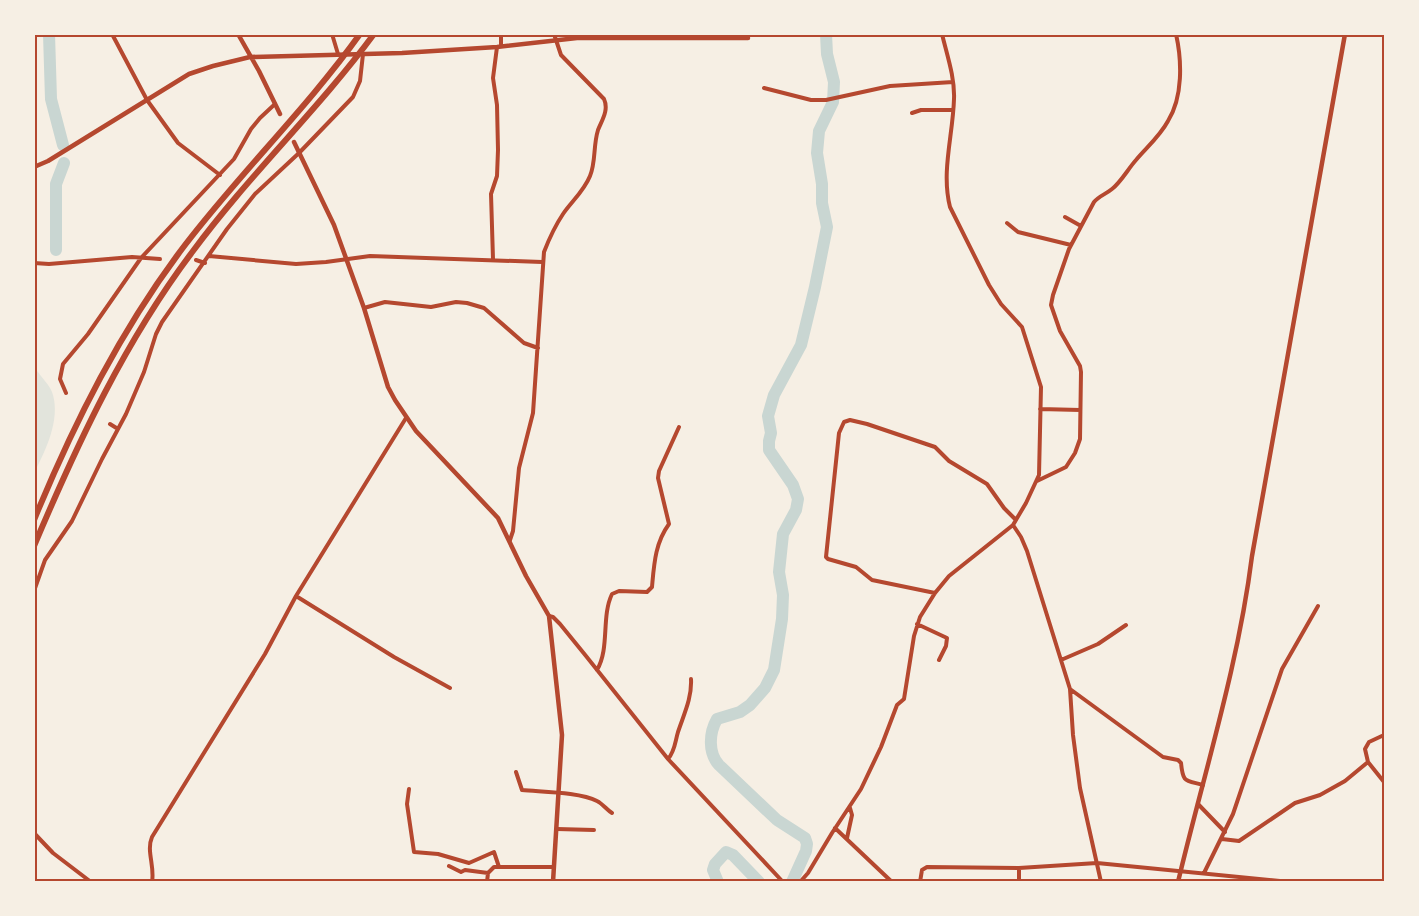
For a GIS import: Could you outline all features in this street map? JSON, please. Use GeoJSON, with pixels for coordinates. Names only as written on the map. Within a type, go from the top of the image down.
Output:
{"type":"FeatureCollection","features":[{"type":"Feature","properties":{"kind":"highway"},"geometry":{"type":"LineString","coordinates":[[34,520],[60,459],[93,392],[146,301],[185,245],[228,191],[360,34]]}},
{"type":"Feature","properties":{"kind":"highway"},"geometry":{"type":"LineString","coordinates":[[34,546],[101,396],[154,306],[214,225],[374,34]]}},
{"type":"Feature","properties":{"kind":"street"},"geometry":{"type":"LineString","coordinates":[[112,34],[147,100],[178,143],[219,175]]}},
{"type":"Feature","properties":{"kind":"street"},"geometry":{"type":"LineString","coordinates":[[238,34],[280,114]]}},
{"type":"Feature","properties":{"kind":"street"},"geometry":{"type":"LineString","coordinates":[[332,34],[338,54]]}},
{"type":"Feature","properties":{"kind":"street"},"geometry":{"type":"LineString","coordinates":[[493,259],[491,194],[497,173],[498,150],[497,105],[493,78],[501,34]]}},
{"type":"Feature","properties":{"kind":"street"},"geometry":{"type":"LineString","coordinates":[[800,882],[867,779],[897,705],[904,699],[917,624],[935,594],[954,572],[1015,523],[1037,481],[1040,460],[1040,383],[1023,327],[1001,304],[989,285],[950,207],[947,172],[953,110],[953,82],[942,34]]}},
{"type":"Feature","properties":{"kind":"street"},"geometry":{"type":"LineString","coordinates":[[1037,481],[1061,470],[1072,459],[1080,439],[1082,378],[1080,366],[1060,331],[1051,305],[1053,296],[1071,246],[1096,199],[1113,189],[1155,139],[1170,117],[1176,101],[1179,79],[1176,34]]}},
{"type":"Feature","properties":{"kind":"street"},"geometry":{"type":"LineString","coordinates":[[1178,882],[1246,600],[1345,34]]}},
{"type":"Feature","properties":{"kind":"street"},"geometry":{"type":"LineString","coordinates":[[34,167],[48,161],[189,74],[250,57],[499,46],[555,38],[652,36],[748,38]]}},
{"type":"Feature","properties":{"kind":"street"},"geometry":{"type":"LineString","coordinates":[[510,540],[513,531],[519,468],[533,413],[542,262],[550,235],[590,177],[594,164],[596,136],[606,108],[604,99],[561,55],[555,38]]}},
{"type":"Feature","properties":{"kind":"street"},"geometry":{"type":"LineString","coordinates":[[34,591],[45,560],[72,521],[118,429],[144,372],[156,334],[175,302],[255,194],[340,111],[358,88],[364,53]]}},
{"type":"Feature","properties":{"kind":"street"},"geometry":{"type":"LineString","coordinates":[[765,88],[811,100],[825,100],[890,86],[953,82]]}},
{"type":"Feature","properties":{"kind":"street"},"geometry":{"type":"LineString","coordinates":[[66,393],[60,379],[63,364],[88,334],[141,258],[234,159],[260,118],[276,103]]}},
{"type":"Feature","properties":{"kind":"street"},"geometry":{"type":"LineString","coordinates":[[912,113],[921,110],[953,110]]}},
{"type":"Feature","properties":{"kind":"street"},"geometry":{"type":"LineString","coordinates":[[294,142],[334,225],[364,308],[388,387],[416,431],[498,518],[526,576],[549,616],[562,735],[553,882]]}},
{"type":"Feature","properties":{"kind":"street"},"geometry":{"type":"LineString","coordinates":[[1065,217],[1081,226]]}},
{"type":"Feature","properties":{"kind":"street"},"geometry":{"type":"LineString","coordinates":[[1007,223],[1018,232],[1071,246]]}},
{"type":"Feature","properties":{"kind":"street"},"geometry":{"type":"LineString","coordinates":[[210,256],[296,264],[370,256],[542,262]]}},
{"type":"Feature","properties":{"kind":"street"},"geometry":{"type":"LineString","coordinates":[[34,263],[49,264],[132,257],[160,259]]}},
{"type":"Feature","properties":{"kind":"street"},"geometry":{"type":"LineString","coordinates":[[196,260],[205,262]]}},
{"type":"Feature","properties":{"kind":"street"},"geometry":{"type":"LineString","coordinates":[[364,308],[385,302],[431,307],[456,302],[467,303],[484,308],[524,343],[538,348]]}},
{"type":"Feature","properties":{"kind":"street"},"geometry":{"type":"LineString","coordinates":[[1040,409],[1080,410]]}},
{"type":"Feature","properties":{"kind":"street"},"geometry":{"type":"LineString","coordinates":[[152,882],[150,844],[152,837],[406,418]]}},
{"type":"Feature","properties":{"kind":"street"},"geometry":{"type":"LineString","coordinates":[[935,594],[872,580],[856,567],[826,557],[839,433],[844,423],[850,420],[867,424],[935,447],[949,461],[987,484],[1015,523],[1070,689],[1080,788],[1101,882]]}},
{"type":"Feature","properties":{"kind":"street"},"geometry":{"type":"LineString","coordinates":[[110,424],[118,429]]}},
{"type":"Feature","properties":{"kind":"street"},"geometry":{"type":"LineString","coordinates":[[597,670],[601,661],[608,606],[612,594],[619,591],[647,592],[652,587],[657,550],[663,531],[669,524],[658,478],[659,471],[679,427]]}},
{"type":"Feature","properties":{"kind":"street"},"geometry":{"type":"LineString","coordinates":[[296,596],[394,657],[450,688]]}},
{"type":"Feature","properties":{"kind":"street"},"geometry":{"type":"LineString","coordinates":[[1204,873],[1233,814],[1282,669],[1318,606]]}},
{"type":"Feature","properties":{"kind":"street"},"geometry":{"type":"LineString","coordinates":[[549,616],[560,624],[668,759],[783,882]]}},
{"type":"Feature","properties":{"kind":"street"},"geometry":{"type":"LineString","coordinates":[[917,624],[946,638],[946,646],[939,660]]}},
{"type":"Feature","properties":{"kind":"street"},"geometry":{"type":"LineString","coordinates":[[1061,660],[1098,644],[1126,626]]}},
{"type":"Feature","properties":{"kind":"street"},"geometry":{"type":"LineString","coordinates":[[668,759],[685,718],[691,679]]}},
{"type":"Feature","properties":{"kind":"street"},"geometry":{"type":"LineString","coordinates":[[1070,689],[1163,757],[1178,760],[1181,763],[1182,777],[1185,781],[1203,785]]}},
{"type":"Feature","properties":{"kind":"street"},"geometry":{"type":"LineString","coordinates":[[1384,735],[1369,742],[1365,749],[1368,762],[1384,782]]}},
{"type":"Feature","properties":{"kind":"street"},"geometry":{"type":"LineString","coordinates":[[1222,839],[1239,841],[1295,803],[1320,795],[1345,781],[1368,762]]}},
{"type":"Feature","properties":{"kind":"street"},"geometry":{"type":"LineString","coordinates":[[516,772],[522,790],[559,793],[596,801],[612,813]]}},
{"type":"Feature","properties":{"kind":"street"},"geometry":{"type":"LineString","coordinates":[[409,789],[407,804],[414,852],[438,854],[469,863],[494,852],[499,867]]}},
{"type":"Feature","properties":{"kind":"street"},"geometry":{"type":"LineString","coordinates":[[1198,804],[1225,832]]}},
{"type":"Feature","properties":{"kind":"street"},"geometry":{"type":"LineString","coordinates":[[847,838],[852,815],[850,808]]}},
{"type":"Feature","properties":{"kind":"street"},"geometry":{"type":"LineString","coordinates":[[835,828],[892,882]]}},
{"type":"Feature","properties":{"kind":"street"},"geometry":{"type":"LineString","coordinates":[[556,829],[594,830]]}},
{"type":"Feature","properties":{"kind":"street"},"geometry":{"type":"LineString","coordinates":[[34,832],[53,853],[91,882]]}},
{"type":"Feature","properties":{"kind":"street"},"geometry":{"type":"LineString","coordinates":[[920,882],[922,870],[927,867],[1019,868],[1097,863],[1290,882]]}},
{"type":"Feature","properties":{"kind":"street"},"geometry":{"type":"LineString","coordinates":[[449,866],[461,872],[465,870],[488,873]]}},
{"type":"Feature","properties":{"kind":"street"},"geometry":{"type":"LineString","coordinates":[[487,882],[488,873],[492,868],[554,867]]}},
{"type":"Feature","properties":{"kind":"street"},"geometry":{"type":"LineString","coordinates":[[1019,868],[1019,882]]}},
{"type":"Feature","properties":{"kind":"street"},"geometry":{"type":"LineString","coordinates":[[1242,876],[1242,882]]}},
{"type":"Feature","properties":{"kind":"shaded area"},"geometry":{"type":"Polygon","coordinates":[[[35,368],[52,392],[55,414],[47,444],[35,471],[35,368]]]}},
{"type":"Feature","properties":{"kind":"waterway"},"geometry":{"type":"LineString","coordinates":[[49,34],[51,99],[63,145]]}},
{"type":"Feature","properties":{"kind":"waterway"},"geometry":{"type":"LineString","coordinates":[[792,882],[806,851],[805,838],[777,820],[719,765],[713,755],[711,743],[712,730],[717,719],[740,712],[750,705],[765,688],[774,670],[782,619],[783,595],[779,572],[783,534],[796,510],[798,499],[793,485],[769,450],[771,433],[768,416],[774,395],[801,345],[827,227],[817,153],[819,131],[833,102],[834,82],[827,54],[826,34]]}},
{"type":"Feature","properties":{"kind":"waterway"},"geometry":{"type":"LineString","coordinates":[[56,250],[56,184],[64,163]]}},
{"type":"Feature","properties":{"kind":"waterway"},"geometry":{"type":"LineString","coordinates":[[718,882],[713,870],[715,864],[726,852],[733,855],[759,882]]}}]}
